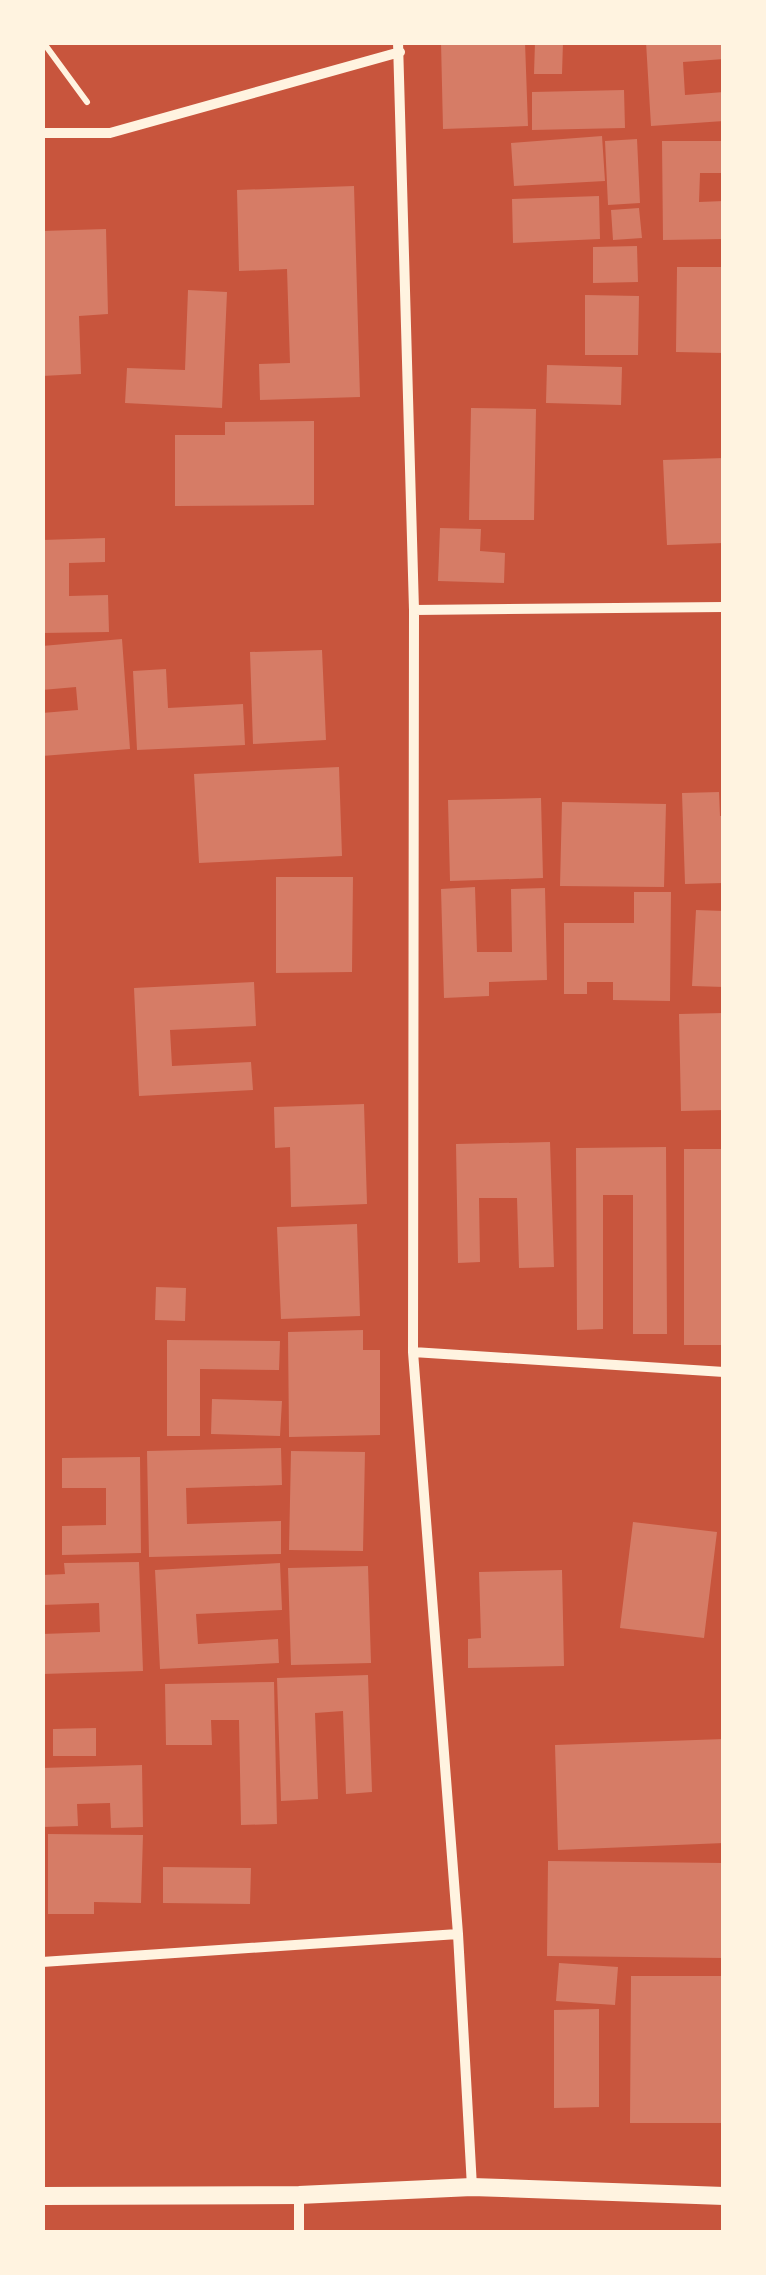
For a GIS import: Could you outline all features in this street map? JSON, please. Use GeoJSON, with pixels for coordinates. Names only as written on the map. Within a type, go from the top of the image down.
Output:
{"type":"FeatureCollection","features":[{"type":"Feature","properties":{"kind":"street"},"geometry":{"type":"LineString","coordinates":[[42,133],[110,133],[399,47],[414,610],[414,1352],[458,1934],[472,2187]]}},
{"type":"Feature","properties":{"kind":"street"},"geometry":{"type":"LineString","coordinates":[[414,610],[724,607]]}},
{"type":"Feature","properties":{"kind":"street"},"geometry":{"type":"LineString","coordinates":[[414,1352],[724,1372]]}},
{"type":"Feature","properties":{"kind":"street"},"geometry":{"type":"LineString","coordinates":[[42,1962],[458,1934]]}},
{"type":"Feature","properties":{"kind":"street"},"geometry":{"type":"LineString","coordinates":[[42,2196],[298,2195],[472,2187],[724,2196]]}},
{"type":"Feature","properties":{"kind":"street"},"geometry":{"type":"LineString","coordinates":[[298,2195],[299,2232]]}},
{"type":"Feature","properties":{"kind":"path"},"geometry":{"type":"LineString","coordinates":[[43,42],[110,133]]}},
{"type":"Feature","properties":{"kind":"building"},"geometry":{"type":"Polygon","coordinates":[[[441,42],[525,42],[528,126],[443,129],[441,42]]]}},
{"type":"Feature","properties":{"kind":"building"},"geometry":{"type":"Polygon","coordinates":[[[535,42],[563,42],[562,74],[534,74],[535,42]]]}},
{"type":"Feature","properties":{"kind":"building"},"geometry":{"type":"Polygon","coordinates":[[[646,42],[724,42],[724,59],[683,62],[685,95],[724,92],[724,121],[651,126],[646,42]]]}},
{"type":"Feature","properties":{"kind":"building"},"geometry":{"type":"Polygon","coordinates":[[[624,90],[625,128],[532,130],[532,92],[624,90]]]}},
{"type":"Feature","properties":{"kind":"building"},"geometry":{"type":"Polygon","coordinates":[[[602,136],[605,181],[514,186],[511,143],[602,136]]]}},
{"type":"Feature","properties":{"kind":"building"},"geometry":{"type":"Polygon","coordinates":[[[637,139],[640,203],[608,205],[605,141],[637,139]]]}},
{"type":"Feature","properties":{"kind":"building"},"geometry":{"type":"Polygon","coordinates":[[[662,141],[724,141],[724,173],[700,173],[699,202],[724,201],[724,239],[663,240],[662,141]]]}},
{"type":"Feature","properties":{"kind":"building"},"geometry":{"type":"Polygon","coordinates":[[[354,186],[360,397],[260,400],[259,364],[290,363],[287,269],[239,271],[237,190],[354,186]]]}},
{"type":"Feature","properties":{"kind":"building"},"geometry":{"type":"Polygon","coordinates":[[[599,196],[600,239],[513,243],[512,199],[599,196]]]}},
{"type":"Feature","properties":{"kind":"building"},"geometry":{"type":"Polygon","coordinates":[[[639,208],[642,238],[613,240],[611,210],[639,208]]]}},
{"type":"Feature","properties":{"kind":"building"},"geometry":{"type":"Polygon","coordinates":[[[106,229],[108,314],[79,316],[81,374],[42,376],[42,231],[106,229]]]}},
{"type":"Feature","properties":{"kind":"building"},"geometry":{"type":"Polygon","coordinates":[[[637,246],[638,282],[593,283],[593,247],[637,246]]]}},
{"type":"Feature","properties":{"kind":"building"},"geometry":{"type":"Polygon","coordinates":[[[677,267],[724,267],[724,353],[676,352],[677,267]]]}},
{"type":"Feature","properties":{"kind":"building"},"geometry":{"type":"Polygon","coordinates":[[[188,290],[227,292],[222,408],[125,403],[127,368],[185,370],[188,290]]]}},
{"type":"Feature","properties":{"kind":"building"},"geometry":{"type":"Polygon","coordinates":[[[585,295],[639,296],[638,355],[585,355],[585,295]]]}},
{"type":"Feature","properties":{"kind":"building"},"geometry":{"type":"Polygon","coordinates":[[[547,365],[622,367],[621,405],[546,403],[547,365]]]}},
{"type":"Feature","properties":{"kind":"building"},"geometry":{"type":"Polygon","coordinates":[[[471,408],[536,409],[534,520],[469,520],[471,408]]]}},
{"type":"Feature","properties":{"kind":"building"},"geometry":{"type":"Polygon","coordinates":[[[314,421],[314,505],[175,506],[175,435],[225,435],[225,422],[314,421]]]}},
{"type":"Feature","properties":{"kind":"building"},"geometry":{"type":"Polygon","coordinates":[[[724,458],[724,543],[667,545],[663,460],[724,458]]]}},
{"type":"Feature","properties":{"kind":"building"},"geometry":{"type":"Polygon","coordinates":[[[440,528],[481,529],[480,551],[505,553],[504,583],[438,581],[440,528]]]}},
{"type":"Feature","properties":{"kind":"building"},"geometry":{"type":"Polygon","coordinates":[[[105,538],[105,562],[69,563],[69,596],[108,595],[109,632],[42,633],[42,540],[105,538]]]}},
{"type":"Feature","properties":{"kind":"building"},"geometry":{"type":"Polygon","coordinates":[[[122,639],[130,749],[42,756],[42,713],[78,710],[76,687],[42,690],[42,646],[122,639]]]}},
{"type":"Feature","properties":{"kind":"building"},"geometry":{"type":"Polygon","coordinates":[[[322,650],[326,740],[253,744],[250,652],[322,650]]]}},
{"type":"Feature","properties":{"kind":"building"},"geometry":{"type":"Polygon","coordinates":[[[166,669],[168,708],[243,704],[245,745],[137,750],[133,671],[166,669]]]}},
{"type":"Feature","properties":{"kind":"building"},"geometry":{"type":"Polygon","coordinates":[[[339,767],[342,856],[199,863],[194,774],[339,767]]]}},
{"type":"Feature","properties":{"kind":"building"},"geometry":{"type":"Polygon","coordinates":[[[719,792],[720,816],[724,816],[724,883],[685,884],[682,793],[719,792]]]}},
{"type":"Feature","properties":{"kind":"building"},"geometry":{"type":"Polygon","coordinates":[[[541,798],[543,878],[450,881],[448,800],[541,798]]]}},
{"type":"Feature","properties":{"kind":"building"},"geometry":{"type":"Polygon","coordinates":[[[562,802],[666,804],[664,887],[560,886],[562,802]]]}},
{"type":"Feature","properties":{"kind":"building"},"geometry":{"type":"Polygon","coordinates":[[[276,877],[353,877],[352,972],[276,973],[276,877]]]}},
{"type":"Feature","properties":{"kind":"building"},"geometry":{"type":"Polygon","coordinates":[[[475,887],[477,952],[512,952],[511,889],[545,888],[547,980],[489,982],[489,996],[444,998],[441,889],[475,887]]]}},
{"type":"Feature","properties":{"kind":"building"},"geometry":{"type":"Polygon","coordinates":[[[634,892],[671,892],[670,1001],[613,1000],[613,982],[587,982],[587,994],[564,994],[564,923],[634,923],[634,892]]]}},
{"type":"Feature","properties":{"kind":"building"},"geometry":{"type":"Polygon","coordinates":[[[696,910],[724,911],[724,987],[692,986],[696,910]]]}},
{"type":"Feature","properties":{"kind":"building"},"geometry":{"type":"Polygon","coordinates":[[[254,982],[256,1026],[170,1030],[172,1066],[251,1062],[253,1090],[139,1096],[134,988],[254,982]]]}},
{"type":"Feature","properties":{"kind":"building"},"geometry":{"type":"Polygon","coordinates":[[[724,1013],[724,1110],[681,1111],[679,1014],[724,1013]]]}},
{"type":"Feature","properties":{"kind":"building"},"geometry":{"type":"Polygon","coordinates":[[[364,1104],[367,1204],[291,1207],[290,1147],[275,1148],[274,1107],[364,1104]]]}},
{"type":"Feature","properties":{"kind":"building"},"geometry":{"type":"Polygon","coordinates":[[[550,1142],[554,1267],[519,1268],[517,1198],[479,1198],[480,1262],[458,1263],[456,1144],[550,1142]]]}},
{"type":"Feature","properties":{"kind":"building"},"geometry":{"type":"Polygon","coordinates":[[[666,1147],[667,1334],[633,1334],[633,1195],[603,1195],[603,1329],[577,1330],[576,1148],[666,1147]]]}},
{"type":"Feature","properties":{"kind":"building"},"geometry":{"type":"Polygon","coordinates":[[[684,1149],[724,1149],[724,1345],[684,1345],[684,1149]]]}},
{"type":"Feature","properties":{"kind":"building"},"geometry":{"type":"Polygon","coordinates":[[[357,1224],[360,1316],[281,1319],[277,1227],[357,1224]]]}},
{"type":"Feature","properties":{"kind":"building"},"geometry":{"type":"Polygon","coordinates":[[[156,1287],[186,1288],[185,1321],[155,1320],[156,1287]]]}},
{"type":"Feature","properties":{"kind":"building"},"geometry":{"type":"Polygon","coordinates":[[[363,1330],[363,1350],[380,1350],[380,1435],[289,1437],[288,1332],[363,1330]]]}},
{"type":"Feature","properties":{"kind":"building"},"geometry":{"type":"Polygon","coordinates":[[[167,1340],[280,1341],[279,1370],[200,1369],[200,1436],[167,1436],[167,1340]]]}},
{"type":"Feature","properties":{"kind":"building"},"geometry":{"type":"Polygon","coordinates":[[[212,1399],[282,1401],[280,1436],[211,1434],[212,1399]]]}},
{"type":"Feature","properties":{"kind":"building"},"geometry":{"type":"Polygon","coordinates":[[[281,1448],[282,1485],[186,1488],[187,1524],[281,1521],[281,1554],[149,1557],[147,1451],[281,1448]]]}},
{"type":"Feature","properties":{"kind":"building"},"geometry":{"type":"Polygon","coordinates":[[[291,1451],[365,1452],[363,1551],[289,1550],[291,1451]]]}},
{"type":"Feature","properties":{"kind":"building"},"geometry":{"type":"Polygon","coordinates":[[[140,1457],[141,1553],[62,1555],[62,1526],[106,1525],[106,1488],[62,1488],[62,1458],[140,1457]]]}},
{"type":"Feature","properties":{"kind":"building"},"geometry":{"type":"Polygon","coordinates":[[[633,1522],[717,1532],[704,1638],[620,1628],[633,1522]]]}},
{"type":"Feature","properties":{"kind":"building"},"geometry":{"type":"Polygon","coordinates":[[[139,1562],[143,1671],[42,1674],[42,1634],[100,1632],[99,1603],[42,1605],[42,1575],[65,1574],[64,1563],[139,1562]]]}},
{"type":"Feature","properties":{"kind":"building"},"geometry":{"type":"Polygon","coordinates":[[[280,1563],[282,1610],[196,1614],[198,1644],[278,1639],[279,1663],[160,1669],[155,1570],[280,1563]]]}},
{"type":"Feature","properties":{"kind":"building"},"geometry":{"type":"Polygon","coordinates":[[[368,1566],[371,1663],[291,1665],[288,1568],[368,1566]]]}},
{"type":"Feature","properties":{"kind":"building"},"geometry":{"type":"Polygon","coordinates":[[[562,1570],[564,1666],[468,1668],[468,1639],[481,1638],[479,1572],[562,1570]]]}},
{"type":"Feature","properties":{"kind":"building"},"geometry":{"type":"Polygon","coordinates":[[[368,1675],[372,1792],[346,1794],[343,1711],[315,1713],[318,1799],[281,1801],[277,1678],[368,1675]]]}},
{"type":"Feature","properties":{"kind":"building"},"geometry":{"type":"Polygon","coordinates":[[[274,1682],[277,1824],[241,1825],[239,1720],[211,1720],[212,1745],[166,1745],[165,1684],[274,1682]]]}},
{"type":"Feature","properties":{"kind":"building"},"geometry":{"type":"Polygon","coordinates":[[[96,1728],[96,1756],[53,1756],[53,1729],[96,1728]]]}},
{"type":"Feature","properties":{"kind":"building"},"geometry":{"type":"Polygon","coordinates":[[[724,1739],[724,1843],[558,1850],[555,1745],[724,1739]]]}},
{"type":"Feature","properties":{"kind":"building"},"geometry":{"type":"Polygon","coordinates":[[[142,1765],[143,1827],[111,1828],[110,1803],[77,1804],[78,1826],[42,1827],[42,1768],[142,1765]]]}},
{"type":"Feature","properties":{"kind":"building"},"geometry":{"type":"Polygon","coordinates":[[[48,1834],[143,1835],[141,1903],[94,1902],[94,1914],[48,1914],[48,1834]]]}},
{"type":"Feature","properties":{"kind":"building"},"geometry":{"type":"Polygon","coordinates":[[[548,1861],[724,1863],[724,1958],[547,1956],[548,1861]]]}},
{"type":"Feature","properties":{"kind":"building"},"geometry":{"type":"Polygon","coordinates":[[[163,1867],[251,1868],[250,1904],[163,1903],[163,1867]]]}},
{"type":"Feature","properties":{"kind":"building"},"geometry":{"type":"Polygon","coordinates":[[[559,1963],[618,1967],[615,2005],[556,2001],[559,1963]]]}},
{"type":"Feature","properties":{"kind":"building"},"geometry":{"type":"Polygon","coordinates":[[[631,1976],[724,1976],[724,2123],[630,2123],[631,1976]]]}},
{"type":"Feature","properties":{"kind":"building"},"geometry":{"type":"Polygon","coordinates":[[[599,2009],[599,2107],[554,2108],[554,2010],[599,2009]]]}}]}
